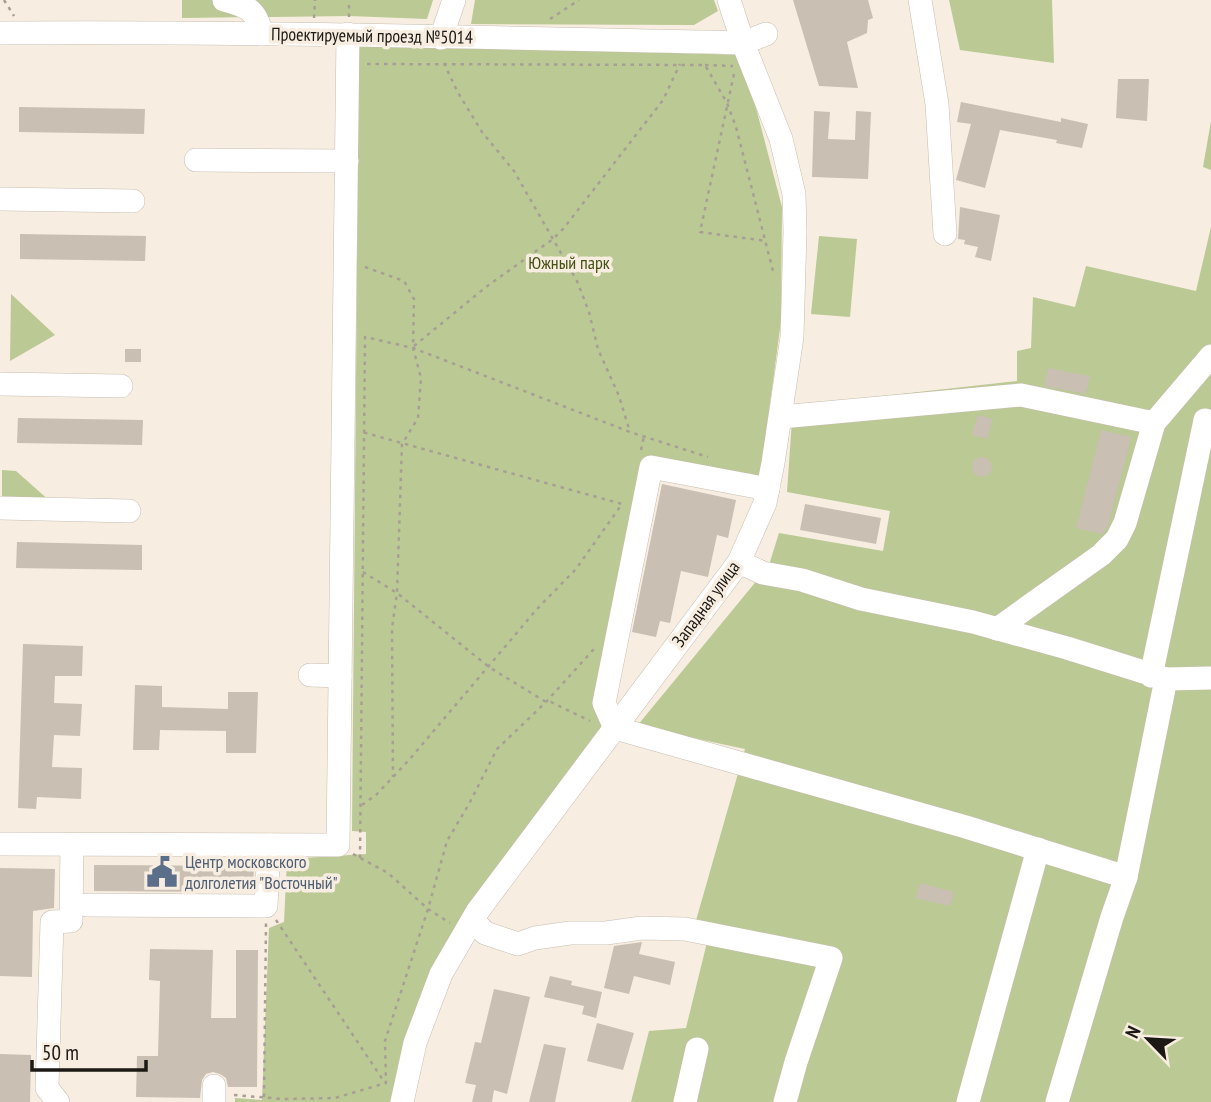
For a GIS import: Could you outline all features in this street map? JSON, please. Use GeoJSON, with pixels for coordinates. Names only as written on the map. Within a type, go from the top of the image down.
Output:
{"type":"FeatureCollection","features":[{"type":"Feature","properties":{"kind":"street"},"geometry":{"type":"LineString","coordinates":[[224,0],[242,5],[253,12],[259,22],[261,34]]}},
{"type":"Feature","properties":{"kind":"street"},"geometry":{"type":"LineString","coordinates":[[441,38],[453,0]]}},
{"type":"Feature","properties":{"kind":"street","name":"Западная улица"},"geometry":{"type":"LineString","coordinates":[[398,1091],[441,974],[470,925],[739,562],[765,503],[781,417],[793,324],[796,275],[794,194],[781,139],[729,0]]}},
{"type":"Feature","properties":{"kind":"street"},"geometry":{"type":"LineString","coordinates":[[920,0],[937,104],[945,234]]}},
{"type":"Feature","properties":{"kind":"street","name":"Проектируемый проезд №5014"},"geometry":{"type":"LineString","coordinates":[[8,26],[261,34],[743,43]]}},
{"type":"Feature","properties":{"kind":"street"},"geometry":{"type":"LineString","coordinates":[[0,844],[338,845],[340,676],[354,429],[339,161],[348,34]]}},
{"type":"Feature","properties":{"kind":"street"},"geometry":{"type":"LineString","coordinates":[[743,43],[766,34]]}},
{"type":"Feature","properties":{"kind":"street"},"geometry":{"type":"LineString","coordinates":[[196,160],[339,161]]}},
{"type":"Feature","properties":{"kind":"street"},"geometry":{"type":"LineString","coordinates":[[0,199],[133,201]]}},
{"type":"Feature","properties":{"kind":"street"},"geometry":{"type":"LineString","coordinates":[[997,629],[1101,555],[1117,539],[1125,523],[1154,423],[1211,356]]}},
{"type":"Feature","properties":{"kind":"street"},"geometry":{"type":"LineString","coordinates":[[0,384],[121,386]]}},
{"type":"Feature","properties":{"kind":"street"},"geometry":{"type":"LineString","coordinates":[[781,417],[1021,395],[1154,423]]}},
{"type":"Feature","properties":{"kind":"street"},"geometry":{"type":"LineString","coordinates":[[1057,1102],[1126,877],[1158,678],[1205,420]]}},
{"type":"Feature","properties":{"kind":"street"},"geometry":{"type":"LineString","coordinates":[[768,489],[651,467],[604,703],[614,730],[1038,849],[1126,877]]}},
{"type":"Feature","properties":{"kind":"street"},"geometry":{"type":"LineString","coordinates":[[0,509],[129,511]]}},
{"type":"Feature","properties":{"kind":"street"},"geometry":{"type":"LineString","coordinates":[[739,562],[763,573],[802,580],[860,599],[925,611],[1067,648],[1158,678],[1211,678]]}},
{"type":"Feature","properties":{"kind":"street"},"geometry":{"type":"LineString","coordinates":[[310,675],[340,676]]}},
{"type":"Feature","properties":{"kind":"street"},"geometry":{"type":"LineString","coordinates":[[58,1102],[47,1088],[52,922],[71,921],[72,845]]}},
{"type":"Feature","properties":{"kind":"street"},"geometry":{"type":"LineString","coordinates":[[87,905],[266,906],[269,845]]}},
{"type":"Feature","properties":{"kind":"street"},"geometry":{"type":"LineString","coordinates":[[968,1102],[1038,849]]}},
{"type":"Feature","properties":{"kind":"street"},"geometry":{"type":"LineString","coordinates":[[470,925],[518,944],[535,938],[569,933],[606,933],[642,928],[685,929],[831,958],[785,1102]]}},
{"type":"Feature","properties":{"kind":"street"},"geometry":{"type":"LineString","coordinates":[[685,1102],[697,1049]]}},
{"type":"Feature","properties":{"kind":"path"},"geometry":{"type":"LineString","coordinates":[[4,0],[8,26]]}},
{"type":"Feature","properties":{"kind":"path"},"geometry":{"type":"LineString","coordinates":[[314,23],[315,0]]}},
{"type":"Feature","properties":{"kind":"path"},"geometry":{"type":"LineString","coordinates":[[359,64],[444,62],[737,66],[700,232],[765,241]]}},
{"type":"Feature","properties":{"kind":"path"},"geometry":{"type":"LineString","coordinates":[[444,62],[457,91],[482,132],[514,171],[577,281],[589,312],[598,349],[619,396],[630,432]]}},
{"type":"Feature","properties":{"kind":"path"},"geometry":{"type":"LineString","coordinates":[[413,348],[486,287],[553,239],[564,228],[663,100],[680,64]]}},
{"type":"Feature","properties":{"kind":"path"},"geometry":{"type":"LineString","coordinates":[[705,65],[727,103],[736,127],[776,283]]}},
{"type":"Feature","properties":{"kind":"path"},"geometry":{"type":"LineString","coordinates":[[358,264],[404,281],[414,299],[413,348],[421,378],[418,418],[402,444],[397,593],[392,628],[393,777]]}},
{"type":"Feature","properties":{"kind":"path"},"geometry":{"type":"LineString","coordinates":[[360,858],[362,571],[354,429],[365,337],[413,348],[630,432],[718,460]]}},
{"type":"Feature","properties":{"kind":"path"},"geometry":{"type":"LineString","coordinates":[[339,820],[376,795],[393,777],[537,609],[576,569],[622,504],[354,429]]}},
{"type":"Feature","properties":{"kind":"path"},"geometry":{"type":"LineString","coordinates":[[362,571],[397,593],[489,667],[546,702],[614,730]]}},
{"type":"Feature","properties":{"kind":"path"},"geometry":{"type":"LineString","coordinates":[[398,1091],[384,1041],[428,909],[447,841],[497,749],[546,702]]}},
{"type":"Feature","properties":{"kind":"path"},"geometry":{"type":"LineString","coordinates":[[338,845],[388,873],[428,909],[470,925]]}},
{"type":"Feature","properties":{"kind":"path"},"geometry":{"type":"LineString","coordinates":[[266,906],[398,1091]]}},
{"type":"Feature","properties":{"kind":"path"},"geometry":{"type":"LineString","coordinates":[[264,1097],[266,906]]}},
{"type":"Feature","properties":{"kind":"path"},"geometry":{"type":"LineString","coordinates":[[214,1096],[241,1094],[283,1099],[335,1098],[398,1091]]}},
{"type":"Feature","properties":{"kind":"green space"},"geometry":{"type":"Polygon","coordinates":[[[182,0],[433,0],[427,19],[349,16],[182,18],[182,0]]]}},
{"type":"Feature","properties":{"kind":"green space"},"geometry":{"type":"Polygon","coordinates":[[[475,0],[714,0],[718,11],[694,25],[471,24],[475,0]]]}},
{"type":"Feature","properties":{"kind":"green space"},"geometry":{"type":"Polygon","coordinates":[[[949,0],[1052,0],[1054,63],[960,50],[949,0]]]}},
{"type":"Feature","properties":{"kind":"green space","name":"Южный парк"},"geometry":{"type":"Polygon","coordinates":[[[359,43],[742,55],[782,207],[781,321],[760,479],[649,460],[607,731],[475,896],[392,1102],[235,1102],[235,1098],[262,1100],[269,928],[284,922],[287,859],[366,854],[366,832],[352,831],[359,43]]]}},
{"type":"Feature","properties":{"kind":"green space"},"geometry":{"type":"Polygon","coordinates":[[[1211,121],[1211,170],[1203,167],[1211,121]]]}},
{"type":"Feature","properties":{"kind":"green space"},"geometry":{"type":"Polygon","coordinates":[[[1211,227],[1211,1102],[631,1102],[649,1031],[686,1028],[711,926],[695,924],[745,749],[637,726],[769,565],[779,533],[883,551],[890,511],[787,492],[793,406],[1017,381],[1017,351],[1031,348],[1033,297],[1075,307],[1086,266],[1196,291],[1211,227]]]}},
{"type":"Feature","properties":{"kind":"green space"},"geometry":{"type":"Polygon","coordinates":[[[819,236],[857,239],[850,317],[811,314],[819,236]]]}},
{"type":"Feature","properties":{"kind":"green space"},"geometry":{"type":"Polygon","coordinates":[[[11,294],[55,335],[10,361],[11,294]]]}},
{"type":"Feature","properties":{"kind":"green space"},"geometry":{"type":"Polygon","coordinates":[[[2,470],[16,471],[51,502],[2,501],[2,470]]]}},
{"type":"Feature","properties":{"kind":"building"},"geometry":{"type":"Polygon","coordinates":[[[793,0],[868,0],[873,18],[868,20],[867,33],[847,42],[858,88],[819,86],[793,0]]]}},
{"type":"Feature","properties":{"kind":"building"},"geometry":{"type":"Polygon","coordinates":[[[1118,79],[1149,79],[1147,121],[1116,118],[1118,79]]]}},
{"type":"Feature","properties":{"kind":"building"},"geometry":{"type":"Polygon","coordinates":[[[961,102],[1061,122],[1061,118],[1088,124],[1082,148],[1056,143],[1057,140],[1000,130],[985,188],[956,180],[971,124],[957,122],[961,102]]]}},
{"type":"Feature","properties":{"kind":"building"},"geometry":{"type":"Polygon","coordinates":[[[19,107],[145,109],[144,134],[19,132],[19,107]]]}},
{"type":"Feature","properties":{"kind":"building"},"geometry":{"type":"Polygon","coordinates":[[[814,111],[830,112],[828,139],[855,140],[856,111],[871,112],[868,179],[812,177],[814,111]]]}},
{"type":"Feature","properties":{"kind":"building"},"geometry":{"type":"Polygon","coordinates":[[[960,207],[1000,215],[991,261],[975,257],[978,247],[964,244],[965,240],[958,239],[960,207]]]}},
{"type":"Feature","properties":{"kind":"building"},"geometry":{"type":"Polygon","coordinates":[[[20,234],[146,236],[145,261],[20,259],[20,234]]]}},
{"type":"Feature","properties":{"kind":"building"},"geometry":{"type":"Polygon","coordinates":[[[125,349],[141,349],[141,362],[125,362],[125,349]]]}},
{"type":"Feature","properties":{"kind":"building"},"geometry":{"type":"Polygon","coordinates":[[[1048,368],[1090,376],[1086,394],[1044,386],[1048,368]]]}},
{"type":"Feature","properties":{"kind":"building"},"geometry":{"type":"Polygon","coordinates":[[[978,415],[993,419],[987,439],[972,435],[978,415]]]}},
{"type":"Feature","properties":{"kind":"building"},"geometry":{"type":"Polygon","coordinates":[[[18,418],[143,420],[142,445],[17,443],[18,418]]]}},
{"type":"Feature","properties":{"kind":"building"},"geometry":{"type":"Polygon","coordinates":[[[1101,430],[1131,437],[1108,526],[1102,534],[1076,528],[1101,430]]]}},
{"type":"Feature","properties":{"kind":"building"},"geometry":{"type":"Polygon","coordinates":[[[982,457],[989,460],[992,467],[989,474],[982,477],[975,474],[972,467],[975,460],[982,457]]]}},
{"type":"Feature","properties":{"kind":"building"},"geometry":{"type":"Polygon","coordinates":[[[662,484],[736,500],[728,538],[717,535],[708,577],[681,571],[670,623],[660,621],[656,637],[632,632],[662,484]]]}},
{"type":"Feature","properties":{"kind":"building"},"geometry":{"type":"Polygon","coordinates":[[[805,504],[881,518],[876,544],[800,530],[805,504]]]}},
{"type":"Feature","properties":{"kind":"building"},"geometry":{"type":"Polygon","coordinates":[[[17,542],[142,545],[142,570],[16,568],[17,542]]]}},
{"type":"Feature","properties":{"kind":"building"},"geometry":{"type":"Polygon","coordinates":[[[23,644],[83,646],[82,676],[55,676],[54,703],[82,704],[80,736],[54,735],[52,767],[82,768],[81,799],[37,797],[36,809],[18,808],[23,644]]]}},
{"type":"Feature","properties":{"kind":"building"},"geometry":{"type":"Polygon","coordinates":[[[135,685],[162,686],[162,707],[228,709],[228,692],[258,692],[256,753],[226,753],[226,731],[160,730],[159,750],[133,750],[135,685]]]}},
{"type":"Feature","properties":{"kind":"building"},"geometry":{"type":"Polygon","coordinates":[[[94,865],[254,866],[253,892],[236,892],[236,880],[215,880],[215,892],[94,891],[94,865]]]}},
{"type":"Feature","properties":{"kind":"building"},"geometry":{"type":"Polygon","coordinates":[[[0,868],[55,869],[54,908],[33,911],[32,977],[0,976],[0,868]]]}},
{"type":"Feature","properties":{"kind":"building"},"geometry":{"type":"Polygon","coordinates":[[[920,883],[954,892],[950,906],[916,898],[920,883]]]}},
{"type":"Feature","properties":{"kind":"building"},"geometry":{"type":"Polygon","coordinates":[[[642,942],[639,954],[675,962],[670,985],[634,976],[629,994],[604,988],[614,946],[642,942]]]}},
{"type":"Feature","properties":{"kind":"building"},"geometry":{"type":"Polygon","coordinates":[[[150,949],[213,950],[211,1018],[236,1018],[236,950],[258,950],[257,1087],[228,1087],[226,1078],[213,1072],[206,1074],[202,1080],[200,1098],[136,1097],[137,1056],[158,1056],[160,981],[149,980],[150,949]]]}},
{"type":"Feature","properties":{"kind":"building"},"geometry":{"type":"Polygon","coordinates":[[[550,976],[572,981],[571,985],[602,992],[596,1018],[582,1014],[584,1006],[544,997],[550,976]]]}},
{"type":"Feature","properties":{"kind":"building"},"geometry":{"type":"Polygon","coordinates":[[[494,989],[530,997],[507,1094],[494,1090],[492,1102],[472,1102],[476,1085],[465,1083],[475,1042],[481,1043],[494,989]]]}},
{"type":"Feature","properties":{"kind":"building"},"geometry":{"type":"Polygon","coordinates":[[[597,1023],[634,1033],[623,1070],[587,1061],[597,1023]]]}},
{"type":"Feature","properties":{"kind":"building"},"geometry":{"type":"Polygon","coordinates":[[[544,1044],[566,1048],[555,1102],[529,1102],[544,1044]]]}},
{"type":"Feature","properties":{"kind":"building"},"geometry":{"type":"Polygon","coordinates":[[[0,1054],[31,1055],[30,1102],[0,1102],[0,1054]]]}},
{"type":"Feature","properties":{"kind":"place","name":"Центр московского долголетия \"Восточный\""},"geometry":{"type":"Point","coordinates":[162,872]}}]}
